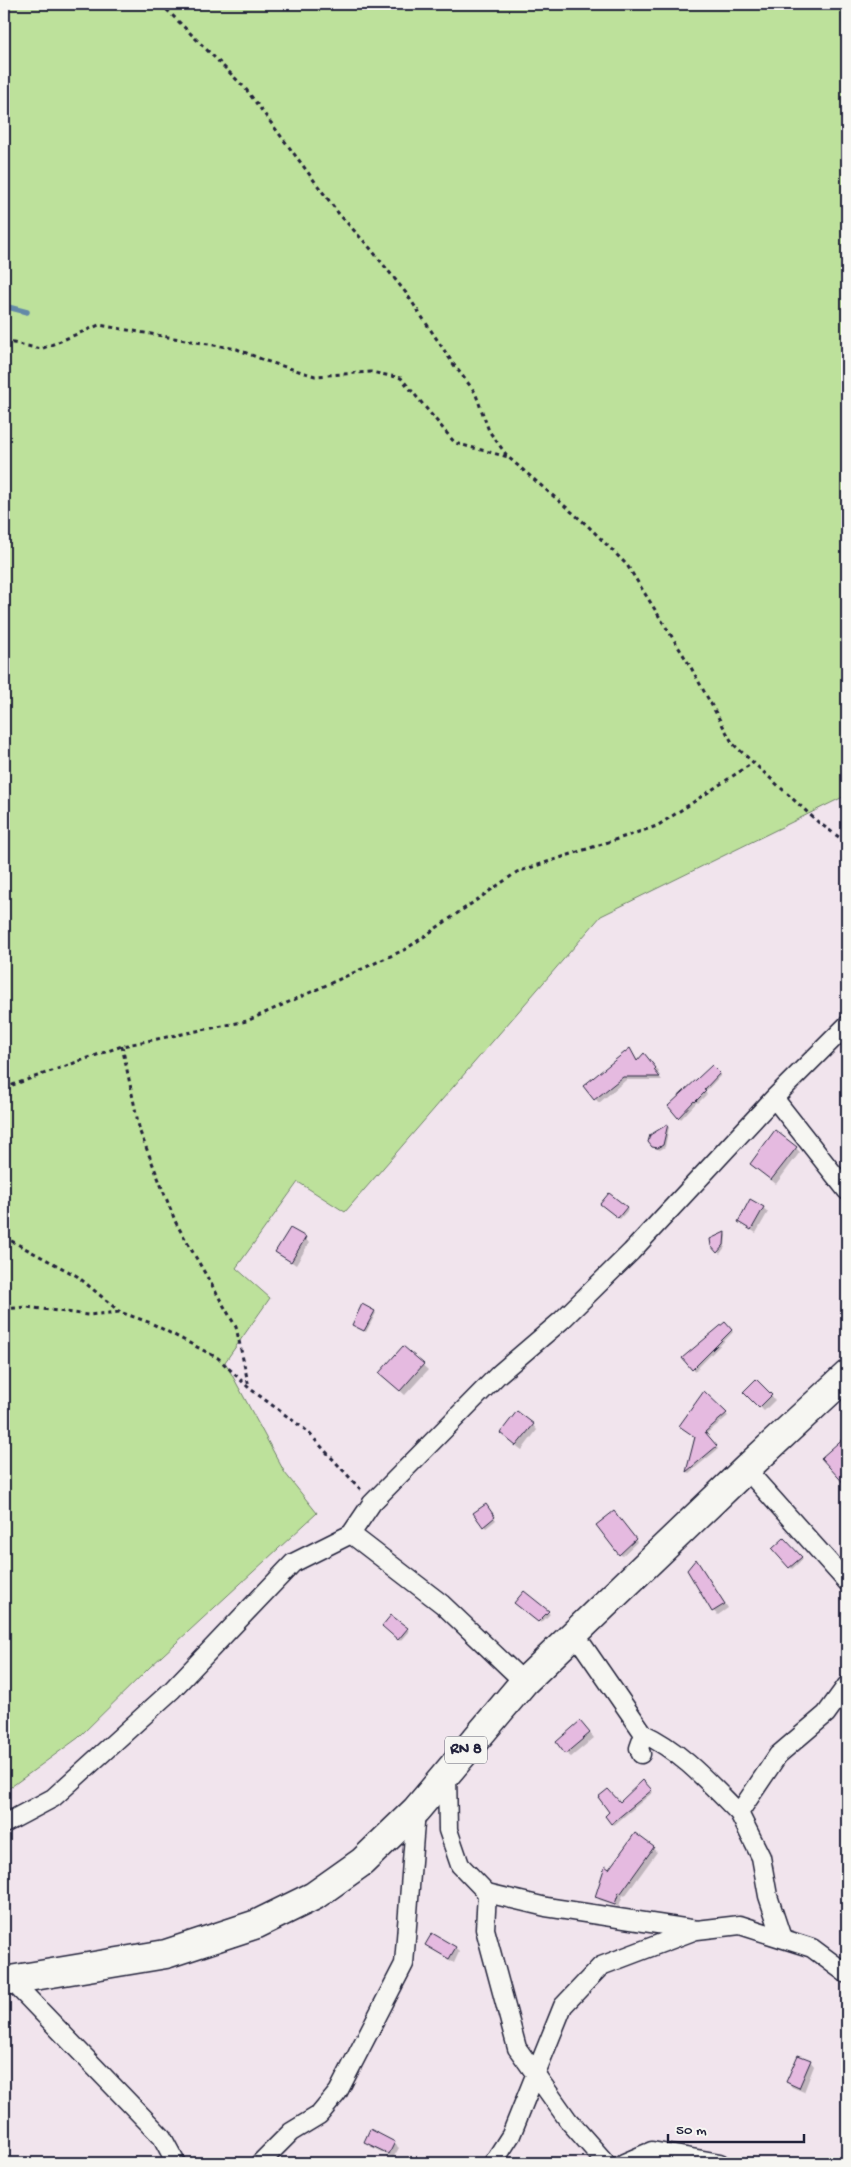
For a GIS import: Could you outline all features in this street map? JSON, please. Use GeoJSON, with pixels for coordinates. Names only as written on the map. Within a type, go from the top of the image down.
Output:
{"type":"FeatureCollection","features":[{"type":"Feature","properties":{"kind":"main road","name":"RN 8"},"geometry":{"type":"LineString","coordinates":[[7,1980],[166,1954],[257,1924],[314,1896],[354,1867],[416,1810],[524,1682],[847,1375]]}},
{"type":"Feature","properties":{"kind":"street"},"geometry":{"type":"LineString","coordinates":[[4,1824],[53,1798],[60,1792],[172,1690],[293,1563],[351,1534],[372,1503],[499,1374],[562,1320],[631,1252],[774,1098],[847,1025]]}},
{"type":"Feature","properties":{"kind":"street"},"geometry":{"type":"LineString","coordinates":[[774,1098],[847,1191]]}},
{"type":"Feature","properties":{"kind":"street"},"geometry":{"type":"LineString","coordinates":[[746,1469],[847,1582]]}},
{"type":"Feature","properties":{"kind":"street"},"geometry":{"type":"LineString","coordinates":[[351,1534],[442,1604],[524,1682]]}},
{"type":"Feature","properties":{"kind":"street"},"geometry":{"type":"LineString","coordinates":[[575,1634],[644,1734],[657,1740],[694,1768],[739,1813],[761,1857],[768,1896],[782,1938]]}},
{"type":"Feature","properties":{"kind":"street"},"geometry":{"type":"LineString","coordinates":[[739,1813],[778,1755],[826,1714],[847,1685]]}},
{"type":"Feature","properties":{"kind":"street"},"geometry":{"type":"LineString","coordinates":[[641,1754],[639,1748],[644,1734]]}},
{"type":"Feature","properties":{"kind":"street"},"geometry":{"type":"LineString","coordinates":[[447,1772],[448,1830],[460,1865],[487,1893],[546,1908],[697,1930]]}},
{"type":"Feature","properties":{"kind":"street"},"geometry":{"type":"LineString","coordinates":[[260,2163],[291,2132],[319,2115],[338,2092],[404,1964],[416,1810]]}},
{"type":"Feature","properties":{"kind":"street"},"geometry":{"type":"LineString","coordinates":[[487,1893],[485,1929],[518,2048],[568,2120],[606,2163]]}},
{"type":"Feature","properties":{"kind":"street"},"geometry":{"type":"LineString","coordinates":[[493,2163],[511,2135],[563,2006],[601,1966],[697,1930],[740,1925],[812,1948],[847,1974]]}},
{"type":"Feature","properties":{"kind":"street"},"geometry":{"type":"LineString","coordinates":[[7,1980],[162,2137],[176,2163]]}},
{"type":"Feature","properties":{"kind":"street"},"geometry":{"type":"LineString","coordinates":[[624,2163],[652,2151],[720,2163]]}},
{"type":"Feature","properties":{"kind":"path"},"geometry":{"type":"LineString","coordinates":[[161,4],[245,88],[339,214],[370,248],[406,294],[454,365],[475,392],[489,431],[508,457],[588,526],[627,565],[689,664],[733,744],[818,822],[847,843]]}},
{"type":"Feature","properties":{"kind":"path"},"geometry":{"type":"LineString","coordinates":[[4,341],[41,348],[99,325],[236,349],[315,376],[371,372],[401,378],[455,443],[508,457]]}},
{"type":"Feature","properties":{"kind":"path"},"geometry":{"type":"LineString","coordinates":[[4,1088],[122,1046],[247,1021],[406,949],[516,872],[657,826],[754,762]]}},
{"type":"Feature","properties":{"kind":"path"},"geometry":{"type":"LineString","coordinates":[[122,1046],[140,1132],[176,1223],[236,1327],[249,1388]]}},
{"type":"Feature","properties":{"kind":"path"},"geometry":{"type":"LineString","coordinates":[[4,1237],[77,1276],[120,1312],[151,1323],[218,1358],[249,1388],[307,1431],[372,1503]]}},
{"type":"Feature","properties":{"kind":"path"},"geometry":{"type":"LineString","coordinates":[[4,1310],[27,1307],[88,1315],[120,1312]]}},
{"type":"Feature","properties":{"kind":"green space"},"geometry":{"type":"Polygon","coordinates":[[[4,4],[847,4],[847,795],[601,916],[345,1212],[298,1182],[236,1268],[270,1298],[225,1362],[285,1473],[317,1513],[150,1667],[78,1738],[4,1792],[4,4]]]}},
{"type":"Feature","properties":{"kind":"building"},"geometry":{"type":"Polygon","coordinates":[[[630,1048],[637,1061],[644,1053],[656,1068],[654,1070],[660,1077],[623,1077],[594,1100],[583,1086],[630,1048]]]}},
{"type":"Feature","properties":{"kind":"building"},"geometry":{"type":"Polygon","coordinates":[[[712,1065],[720,1073],[704,1090],[706,1091],[678,1118],[668,1106],[712,1065]]]}},
{"type":"Feature","properties":{"kind":"building"},"geometry":{"type":"Polygon","coordinates":[[[668,1124],[663,1145],[658,1148],[652,1147],[648,1142],[650,1135],[668,1124]]]}},
{"type":"Feature","properties":{"kind":"building"},"geometry":{"type":"Polygon","coordinates":[[[775,1130],[797,1147],[771,1180],[750,1164],[775,1130]]]}},
{"type":"Feature","properties":{"kind":"building"},"geometry":{"type":"Polygon","coordinates":[[[609,1193],[627,1207],[618,1218],[600,1204],[609,1193]]]}},
{"type":"Feature","properties":{"kind":"building"},"geometry":{"type":"Polygon","coordinates":[[[750,1199],[764,1207],[751,1230],[738,1222],[750,1199]]]}},
{"type":"Feature","properties":{"kind":"building"},"geometry":{"type":"Polygon","coordinates":[[[290,1228],[306,1237],[291,1262],[275,1252],[290,1228]]]}},
{"type":"Feature","properties":{"kind":"building"},"geometry":{"type":"Polygon","coordinates":[[[725,1232],[724,1245],[717,1253],[711,1246],[710,1239],[725,1232]]]}},
{"type":"Feature","properties":{"kind":"building"},"geometry":{"type":"Polygon","coordinates":[[[362,1304],[375,1311],[364,1331],[352,1325],[362,1304]]]}},
{"type":"Feature","properties":{"kind":"building"},"geometry":{"type":"Polygon","coordinates":[[[725,1322],[732,1330],[692,1370],[682,1358],[725,1322]]]}},
{"type":"Feature","properties":{"kind":"building"},"geometry":{"type":"Polygon","coordinates":[[[403,1346],[424,1364],[400,1391],[379,1373],[403,1346]]]}},
{"type":"Feature","properties":{"kind":"building"},"geometry":{"type":"Polygon","coordinates":[[[756,1379],[772,1395],[759,1408],[743,1392],[756,1379]]]}},
{"type":"Feature","properties":{"kind":"building"},"geometry":{"type":"Polygon","coordinates":[[[704,1391],[727,1413],[705,1432],[717,1446],[686,1472],[695,1437],[679,1426],[704,1391]]]}},
{"type":"Feature","properties":{"kind":"building"},"geometry":{"type":"Polygon","coordinates":[[[517,1411],[534,1424],[516,1446],[500,1433],[517,1411]]]}},
{"type":"Feature","properties":{"kind":"building"},"geometry":{"type":"Polygon","coordinates":[[[847,1435],[847,1487],[821,1458],[847,1435]]]}},
{"type":"Feature","properties":{"kind":"building"},"geometry":{"type":"Polygon","coordinates":[[[486,1504],[495,1517],[483,1527],[473,1513],[486,1504]]]}},
{"type":"Feature","properties":{"kind":"building"},"geometry":{"type":"Polygon","coordinates":[[[614,1511],[636,1539],[619,1555],[596,1525],[614,1511]]]}},
{"type":"Feature","properties":{"kind":"building"},"geometry":{"type":"Polygon","coordinates":[[[784,1538],[802,1557],[789,1568],[772,1549],[784,1538]]]}},
{"type":"Feature","properties":{"kind":"building"},"geometry":{"type":"Polygon","coordinates":[[[696,1559],[725,1604],[712,1612],[687,1570],[696,1559]]]}},
{"type":"Feature","properties":{"kind":"building"},"geometry":{"type":"Polygon","coordinates":[[[524,1591],[549,1611],[538,1622],[514,1603],[524,1591]]]}},
{"type":"Feature","properties":{"kind":"building"},"geometry":{"type":"Polygon","coordinates":[[[391,1615],[408,1628],[398,1640],[382,1626],[391,1615]]]}},
{"type":"Feature","properties":{"kind":"building"},"geometry":{"type":"Polygon","coordinates":[[[580,1721],[590,1733],[565,1754],[556,1742],[580,1721]]]}},
{"type":"Feature","properties":{"kind":"building"},"geometry":{"type":"Polygon","coordinates":[[[643,1780],[652,1790],[611,1824],[605,1816],[609,1812],[598,1797],[608,1789],[620,1802],[643,1780]]]}},
{"type":"Feature","properties":{"kind":"building"},"geometry":{"type":"Polygon","coordinates":[[[635,1833],[654,1847],[621,1893],[619,1892],[615,1904],[595,1897],[605,1866],[609,1869],[635,1833]]]}},
{"type":"Feature","properties":{"kind":"building"},"geometry":{"type":"Polygon","coordinates":[[[432,1933],[456,1947],[449,1959],[425,1945],[432,1933]]]}},
{"type":"Feature","properties":{"kind":"building"},"geometry":{"type":"Polygon","coordinates":[[[798,2055],[811,2060],[799,2088],[786,2082],[798,2055]]]}},
{"type":"Feature","properties":{"kind":"building"},"geometry":{"type":"Polygon","coordinates":[[[370,2129],[395,2142],[389,2154],[364,2142],[370,2129]]]}},
{"type":"Feature","properties":{"kind":"waterway"},"geometry":{"type":"LineString","coordinates":[[4,306],[27,312]]}}]}
